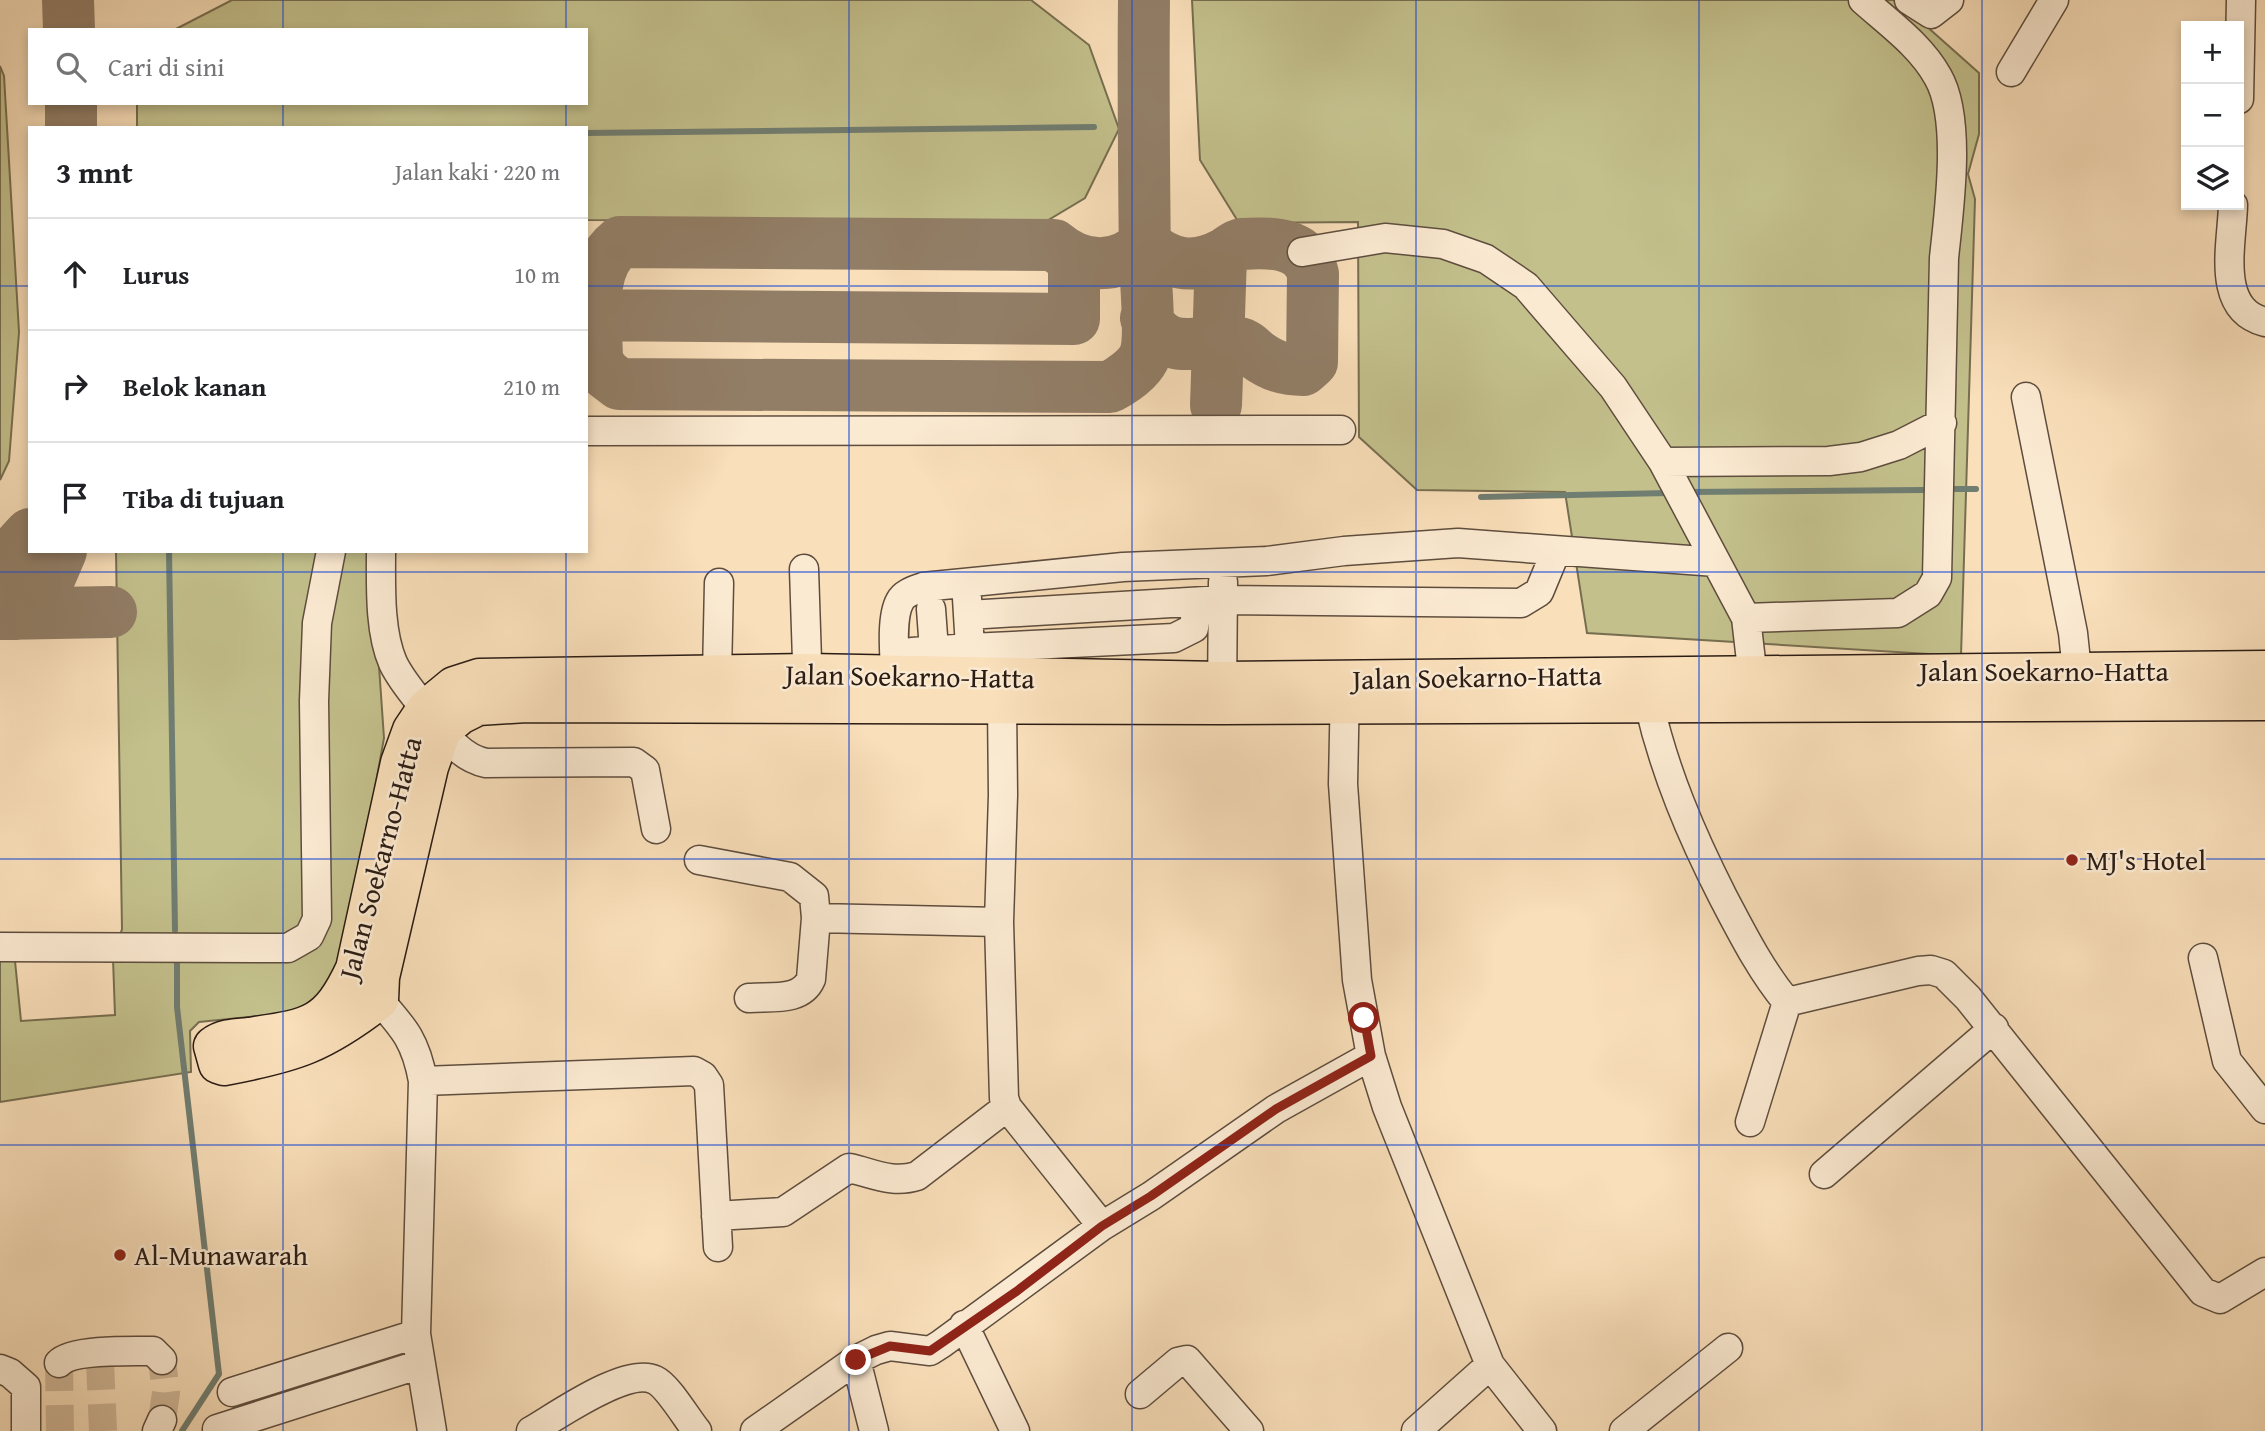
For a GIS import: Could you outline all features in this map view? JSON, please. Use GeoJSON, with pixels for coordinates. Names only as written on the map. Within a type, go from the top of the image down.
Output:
{"type":"FeatureCollection","features":[{"type":"Feature","properties":{"kind":"highway","name":"Jalan Soekarno-Hatta"},"geometry":{"type":"LineString","coordinates":[[909,671],[1002,705],[1221,693],[1345,692],[2077,671],[2247,686]]}},
{"type":"Feature","properties":{"kind":"highway","name":"Jalan Soekarno-Hatta"},"geometry":{"type":"LineString","coordinates":[[434,720],[460,715],[478,706],[808,689],[909,671],[1221,693]]}},
{"type":"Feature","properties":{"kind":"highway","name":"Jalan Soekarno-Hatta"},"geometry":{"type":"LineString","coordinates":[[382,905],[379,1000],[338,1031],[286,1055],[223,1066],[218,1064],[213,1056],[213,1046],[224,1040],[290,1031],[320,1021],[343,995],[382,905],[429,767],[434,720],[454,686],[479,678],[717,674],[808,689]]}},
{"type":"Feature","properties":{"kind":"highway","name":"Jalan Soekarno-Hatta"},"geometry":{"type":"LineString","coordinates":[[1345,692],[1649,704],[2247,686]]}},
{"type":"Feature","properties":{"kind":"street"},"geometry":{"type":"LineString","coordinates":[[1746,618],[1898,613],[1928,594],[1937,578],[1944,258],[1949,207],[1951,112],[1937,75],[1917,48],[1863,0]]}},
{"type":"Feature","properties":{"kind":"street"},"geometry":{"type":"LineString","coordinates":[[1909,0],[1931,14],[1949,0]]}},
{"type":"Feature","properties":{"kind":"street"},"geometry":{"type":"LineString","coordinates":[[2011,72],[2054,0]]}},
{"type":"Feature","properties":{"kind":"street"},"geometry":{"type":"LineString","coordinates":[[2239,84],[2241,0]]}},
{"type":"Feature","properties":{"kind":"street"},"geometry":{"type":"LineString","coordinates":[[2233,210],[2231,292],[2239,308],[2263,331]]}},
{"type":"Feature","properties":{"kind":"street"},"geometry":{"type":"LineString","coordinates":[[1302,252],[1385,237],[1443,244],[1486,259],[1525,286],[1613,387],[1663,462],[1746,618],[1751,661]]}},
{"type":"Feature","properties":{"kind":"street"},"geometry":{"type":"LineString","coordinates":[[2026,397],[2073,633],[2077,671]]}},
{"type":"Feature","properties":{"kind":"street"},"geometry":{"type":"LineString","coordinates":[[1663,462],[1829,461],[1861,457],[1899,445],[1942,423]]}},
{"type":"Feature","properties":{"kind":"street"},"geometry":{"type":"LineString","coordinates":[[588,431],[1341,430]]}},
{"type":"Feature","properties":{"kind":"street"},"geometry":{"type":"LineString","coordinates":[[909,671],[895,616],[900,600],[909,592],[923,587],[965,581],[1458,543],[1716,562]]}},
{"type":"Feature","properties":{"kind":"street"},"geometry":{"type":"LineString","coordinates":[[968,615],[1210,601],[1521,603],[1539,592],[1556,551]]}},
{"type":"Feature","properties":{"kind":"street"},"geometry":{"type":"LineString","coordinates":[[0,947],[288,948],[309,936],[317,919],[314,701],[317,623],[331,553]]}},
{"type":"Feature","properties":{"kind":"street"},"geometry":{"type":"LineString","coordinates":[[381,553],[385,625],[393,662],[434,720],[465,755],[486,763],[629,760],[641,765],[645,770],[656,829]]}},
{"type":"Feature","properties":{"kind":"street"},"geometry":{"type":"LineString","coordinates":[[909,671],[970,648],[1174,638],[1194,628],[1210,601],[1223,563]]}},
{"type":"Feature","properties":{"kind":"street"},"geometry":{"type":"LineString","coordinates":[[804,569],[808,689]]}},
{"type":"Feature","properties":{"kind":"street"},"geometry":{"type":"LineString","coordinates":[[965,581],[970,648]]}},
{"type":"Feature","properties":{"kind":"street"},"geometry":{"type":"LineString","coordinates":[[717,674],[719,583]]}},
{"type":"Feature","properties":{"kind":"street"},"geometry":{"type":"LineString","coordinates":[[1210,601],[1221,693]]}},
{"type":"Feature","properties":{"kind":"street"},"geometry":{"type":"LineString","coordinates":[[909,671],[931,609]]}},
{"type":"Feature","properties":{"kind":"street"},"geometry":{"type":"LineString","coordinates":[[1345,692],[1343,784],[1357,980],[1371,1056],[1387,1107],[1490,1365],[1542,1431]]}},
{"type":"Feature","properties":{"kind":"street"},"geometry":{"type":"LineString","coordinates":[[1649,704],[1659,747],[1692,836],[1742,933],[1787,1002]]}},
{"type":"Feature","properties":{"kind":"street"},"geometry":{"type":"LineString","coordinates":[[1002,705],[1003,808],[999,922],[1002,1090],[1007,1107],[1102,1226]]}},
{"type":"Feature","properties":{"kind":"street"},"geometry":{"type":"LineString","coordinates":[[699,860],[790,877],[814,895],[817,902],[811,979],[807,988],[798,994],[749,998]]}},
{"type":"Feature","properties":{"kind":"street"},"geometry":{"type":"LineString","coordinates":[[816,918],[999,922]]}},
{"type":"Feature","properties":{"kind":"street"},"geometry":{"type":"LineString","coordinates":[[2203,958],[2227,1061],[2265,1109]]}},
{"type":"Feature","properties":{"kind":"street"},"geometry":{"type":"LineString","coordinates":[[1787,1002],[1931,970],[1953,982],[1994,1028],[2203,1292],[2220,1298],[2265,1272]]}},
{"type":"Feature","properties":{"kind":"street"},"geometry":{"type":"LineString","coordinates":[[379,1000],[406,1030],[417,1051],[423,1081],[416,1334],[432,1431]]}},
{"type":"Feature","properties":{"kind":"street"},"geometry":{"type":"LineString","coordinates":[[1750,1122],[1787,1002]]}},
{"type":"Feature","properties":{"kind":"street"},"geometry":{"type":"LineString","coordinates":[[1824,1174],[1994,1028]]}},
{"type":"Feature","properties":{"kind":"street"},"geometry":{"type":"LineString","coordinates":[[755,1431],[856,1360],[890,1346],[930,1351],[964,1325],[1017,1291],[1102,1226],[1151,1196],[1276,1109],[1371,1056]]}},
{"type":"Feature","properties":{"kind":"street"},"geometry":{"type":"LineString","coordinates":[[423,1081],[694,1071],[704,1076],[709,1085],[718,1247]]}},
{"type":"Feature","properties":{"kind":"street"},"geometry":{"type":"LineString","coordinates":[[716,1216],[783,1212],[849,1168],[872,1176],[902,1180],[917,1176],[1007,1107]]}},
{"type":"Feature","properties":{"kind":"street"},"geometry":{"type":"LineString","coordinates":[[964,1325],[1015,1431]]}},
{"type":"Feature","properties":{"kind":"street"},"geometry":{"type":"LineString","coordinates":[[232,1392],[416,1334]]}},
{"type":"Feature","properties":{"kind":"street"},"geometry":{"type":"LineString","coordinates":[[1624,1431],[1728,1348]]}},
{"type":"Feature","properties":{"kind":"street"},"geometry":{"type":"LineString","coordinates":[[59,1363],[68,1357],[100,1358],[153,1351],[162,1360]]}},
{"type":"Feature","properties":{"kind":"street"},"geometry":{"type":"LineString","coordinates":[[856,1360],[874,1431]]}},
{"type":"Feature","properties":{"kind":"street"},"geometry":{"type":"LineString","coordinates":[[1140,1394],[1178,1362],[1187,1360],[1250,1431]]}},
{"type":"Feature","properties":{"kind":"street"},"geometry":{"type":"LineString","coordinates":[[217,1429],[421,1364]]}},
{"type":"Feature","properties":{"kind":"street"},"geometry":{"type":"LineString","coordinates":[[1416,1431],[1490,1365]]}},
{"type":"Feature","properties":{"kind":"street"},"geometry":{"type":"LineString","coordinates":[[0,1369],[10,1373],[26,1387],[26,1431]]}},
{"type":"Feature","properties":{"kind":"street"},"geometry":{"type":"LineString","coordinates":[[531,1431],[616,1383],[639,1377],[661,1383],[697,1431]]}},
{"type":"Feature","properties":{"kind":"shaded area"},"geometry":{"type":"Polygon","coordinates":[[[232,0],[1031,0],[1089,45],[1119,129],[1085,198],[1045,222],[588,220],[588,126],[137,126],[137,105],[588,105],[588,28],[178,28],[232,0]]]}},
{"type":"Feature","properties":{"kind":"shaded area"},"geometry":{"type":"Polygon","coordinates":[[[1192,0],[1897,0],[1979,73],[1979,134],[1968,174],[1975,199],[1961,656],[1587,633],[1565,492],[1417,490],[1359,437],[1358,222],[1239,223],[1200,160],[1192,0]]]}},
{"type":"Feature","properties":{"kind":"shaded area"},"geometry":{"type":"Polygon","coordinates":[[[0,66],[4,76],[19,332],[9,461],[0,480],[0,66]]]}},
{"type":"Feature","properties":{"kind":"shaded area"},"geometry":{"type":"Polygon","coordinates":[[[116,553],[371,553],[384,738],[347,943],[340,965],[309,1011],[199,1022],[190,1031],[191,1072],[0,1102],[0,961],[15,961],[21,1021],[115,1015],[113,959],[122,929],[116,553]]]}},
{"type":"Feature","properties":{"kind":"waterway"},"geometry":{"type":"LineString","coordinates":[[588,133],[1094,127]]}},
{"type":"Feature","properties":{"kind":"waterway"},"geometry":{"type":"LineString","coordinates":[[1955,489],[1976,489]]}},
{"type":"Feature","properties":{"kind":"waterway"},"geometry":{"type":"LineString","coordinates":[[1687,492],[1923,490]]}},
{"type":"Feature","properties":{"kind":"waterway"},"geometry":{"type":"LineString","coordinates":[[1481,497],[1669,493]]}},
{"type":"Feature","properties":{"kind":"waterway"},"geometry":{"type":"LineString","coordinates":[[169,553],[175,930]]}},
{"type":"Feature","properties":{"kind":"waterway"},"geometry":{"type":"LineString","coordinates":[[177,964],[177,1007],[219,1374],[182,1431]]}},
{"type":"Feature","properties":{"kind":"taxiway"},"geometry":{"type":"LineString","coordinates":[[68,0],[69,28]]}},
{"type":"Feature","properties":{"kind":"taxiway"},"geometry":{"type":"LineString","coordinates":[[1144,0],[1144,99],[1145,231],[1145,264],[1148,311],[1148,324],[1148,337],[1143,360],[1135,370],[1110,387],[619,384],[606,374],[597,362],[595,313],[602,266],[609,253],[620,242],[1054,245],[1076,259],[1100,263],[1123,258],[1134,252],[1145,244],[1154,251],[1163,257],[1192,263],[1213,259],[1239,245],[1264,243],[1295,250],[1309,263],[1313,274],[1312,362],[1303,370],[1273,365],[1239,343],[1176,343],[1155,331],[1146,318]]}},
{"type":"Feature","properties":{"kind":"taxiway"},"geometry":{"type":"LineString","coordinates":[[71,105],[71,126]]}},
{"type":"Feature","properties":{"kind":"taxiway"},"geometry":{"type":"LineString","coordinates":[[1216,405],[1221,256]]}},
{"type":"Feature","properties":{"kind":"taxiway"},"geometry":{"type":"LineString","coordinates":[[588,315],[1074,319],[1074,258]]}},
{"type":"Feature","properties":{"kind":"taxiway"},"geometry":{"type":"LineString","coordinates":[[0,567],[28,536]]}},
{"type":"Feature","properties":{"kind":"taxiway"},"geometry":{"type":"LineString","coordinates":[[17,614],[49,579],[60,553]]}},
{"type":"Feature","properties":{"kind":"taxiway"},"geometry":{"type":"LineString","coordinates":[[0,614],[111,612]]}},
{"type":"Feature","properties":{"kind":"tunnel"},"geometry":{"type":"LineString","coordinates":[[162,1360],[166,1393],[162,1420]]}},
{"type":"Feature","properties":{"kind":"tunnel"},"geometry":{"type":"LineString","coordinates":[[100,1362],[103,1431]]}},
{"type":"Feature","properties":{"kind":"tunnel"},"geometry":{"type":"LineString","coordinates":[[59,1363],[60,1431]]}},
{"type":"Feature","properties":{"kind":"place","name":"MJ's Hotel"},"geometry":{"type":"Point","coordinates":[2072,860]}},
{"type":"Feature","properties":{"kind":"place","name":"Al-Munawarah"},"geometry":{"type":"Point","coordinates":[120,1255]}},
{"type":"Feature","properties":{"kind":"route"},"geometry":{"type":"LineString","coordinates":[[856,1360],[890,1346],[930,1351],[942,1344],[964,1325],[1017,1291],[1102,1226],[1151,1196],[1276,1109],[1371,1056],[1364,1018]]}}]}
